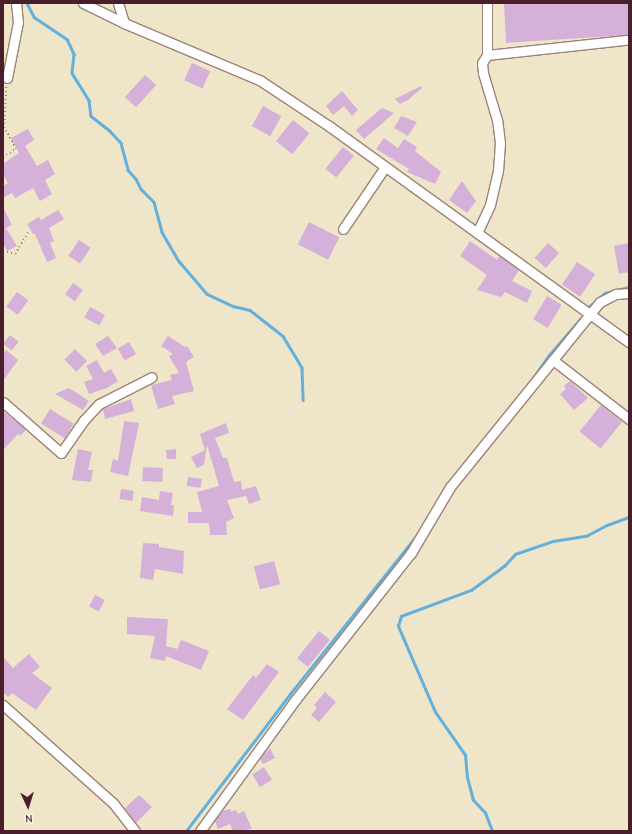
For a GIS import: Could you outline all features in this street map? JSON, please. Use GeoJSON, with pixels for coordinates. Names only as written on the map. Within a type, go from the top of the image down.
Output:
{"type":"FeatureCollection","features":[{"type":"Feature","properties":{"kind":"street"},"geometry":{"type":"LineString","coordinates":[[7,78],[18,22],[16,3]]}},
{"type":"Feature","properties":{"kind":"street"},"geometry":{"type":"LineString","coordinates":[[83,3],[124,23],[260,81],[328,126],[629,342]]}},
{"type":"Feature","properties":{"kind":"street"},"geometry":{"type":"LineString","coordinates":[[118,3],[124,23]]}},
{"type":"Feature","properties":{"kind":"street"},"geometry":{"type":"LineString","coordinates":[[476,233],[490,206],[498,171],[499,150],[496,120],[482,73],[482,63],[487,55],[486,3]]}},
{"type":"Feature","properties":{"kind":"street"},"geometry":{"type":"LineString","coordinates":[[487,55],[626,40]]}},
{"type":"Feature","properties":{"kind":"street"},"geometry":{"type":"LineString","coordinates":[[343,228],[385,167]]}},
{"type":"Feature","properties":{"kind":"street"},"geometry":{"type":"LineString","coordinates":[[200,831],[296,699],[410,553],[450,487],[600,302],[616,294],[629,293]]}},
{"type":"Feature","properties":{"kind":"street"},"geometry":{"type":"LineString","coordinates":[[553,360],[629,418]]}},
{"type":"Feature","properties":{"kind":"street"},"geometry":{"type":"LineString","coordinates":[[3,402],[61,453],[84,420],[99,404],[152,377]]}},
{"type":"Feature","properties":{"kind":"street"},"geometry":{"type":"LineString","coordinates":[[3,705],[113,803],[135,831]]}},
{"type":"Feature","properties":{"kind":"path"},"geometry":{"type":"LineString","coordinates":[[3,157],[16,149],[4,128],[7,78]]}},
{"type":"Feature","properties":{"kind":"path"},"geometry":{"type":"LineString","coordinates":[[3,251],[15,254],[28,232]]}},
{"type":"Feature","properties":{"kind":"building"},"geometry":{"type":"Polygon","coordinates":[[[504,3],[629,3],[629,35],[506,43],[504,3]]]}},
{"type":"Feature","properties":{"kind":"building"},"geometry":{"type":"Polygon","coordinates":[[[192,63],[210,71],[203,88],[184,80],[192,63]]]}},
{"type":"Feature","properties":{"kind":"building"},"geometry":{"type":"Polygon","coordinates":[[[145,75],[156,85],[136,107],[125,97],[145,75]]]}},
{"type":"Feature","properties":{"kind":"building"},"geometry":{"type":"Polygon","coordinates":[[[421,86],[422,88],[408,100],[400,104],[395,99],[421,86]]]}},
{"type":"Feature","properties":{"kind":"building"},"geometry":{"type":"Polygon","coordinates":[[[342,91],[358,110],[352,116],[344,106],[333,115],[326,106],[342,91]]]}},
{"type":"Feature","properties":{"kind":"building"},"geometry":{"type":"Polygon","coordinates":[[[263,106],[281,116],[270,136],[252,126],[263,106]]]}},
{"type":"Feature","properties":{"kind":"building"},"geometry":{"type":"Polygon","coordinates":[[[382,108],[394,113],[364,139],[356,130],[382,108]]]}},
{"type":"Feature","properties":{"kind":"building"},"geometry":{"type":"Polygon","coordinates":[[[401,116],[417,122],[408,136],[394,128],[401,116]]]}},
{"type":"Feature","properties":{"kind":"building"},"geometry":{"type":"Polygon","coordinates":[[[293,120],[309,133],[292,154],[276,141],[293,120]]]}},
{"type":"Feature","properties":{"kind":"building"},"geometry":{"type":"Polygon","coordinates":[[[28,129],[34,140],[25,146],[37,166],[48,160],[55,174],[45,180],[52,194],[40,201],[33,188],[15,198],[12,193],[3,198],[3,186],[8,183],[3,174],[3,164],[19,153],[11,138],[28,129]]]}},
{"type":"Feature","properties":{"kind":"building"},"geometry":{"type":"Polygon","coordinates":[[[384,138],[398,148],[404,139],[417,147],[415,151],[441,172],[435,184],[407,172],[409,169],[376,149],[384,138]]]}},
{"type":"Feature","properties":{"kind":"building"},"geometry":{"type":"Polygon","coordinates":[[[343,147],[354,156],[336,178],[325,169],[343,147]]]}},
{"type":"Feature","properties":{"kind":"building"},"geometry":{"type":"Polygon","coordinates":[[[462,181],[476,201],[467,213],[449,200],[462,181]]]}},
{"type":"Feature","properties":{"kind":"building"},"geometry":{"type":"Polygon","coordinates":[[[3,207],[12,225],[6,228],[17,246],[7,251],[3,243],[3,207]]]}},
{"type":"Feature","properties":{"kind":"building"},"geometry":{"type":"Polygon","coordinates":[[[58,210],[64,219],[49,228],[54,241],[50,243],[56,258],[47,262],[35,234],[33,234],[27,224],[39,217],[41,220],[58,210]]]}},
{"type":"Feature","properties":{"kind":"building"},"geometry":{"type":"Polygon","coordinates":[[[309,222],[339,237],[328,260],[298,244],[309,222]]]}},
{"type":"Feature","properties":{"kind":"building"},"geometry":{"type":"Polygon","coordinates":[[[79,240],[91,248],[80,264],[68,256],[79,240]]]}},
{"type":"Feature","properties":{"kind":"building"},"geometry":{"type":"Polygon","coordinates":[[[470,241],[497,260],[499,256],[519,270],[512,281],[532,291],[527,303],[505,292],[501,297],[477,290],[487,275],[460,256],[470,241]]]}},
{"type":"Feature","properties":{"kind":"building"},"geometry":{"type":"Polygon","coordinates":[[[548,243],[559,253],[546,268],[535,258],[548,243]]]}},
{"type":"Feature","properties":{"kind":"building"},"geometry":{"type":"Polygon","coordinates":[[[629,243],[629,272],[619,274],[614,246],[629,243]]]}},
{"type":"Feature","properties":{"kind":"building"},"geometry":{"type":"Polygon","coordinates":[[[577,262],[595,274],[580,297],[562,284],[577,262]]]}},
{"type":"Feature","properties":{"kind":"building"},"geometry":{"type":"Polygon","coordinates":[[[73,283],[83,290],[75,301],[65,294],[73,283]]]}},
{"type":"Feature","properties":{"kind":"building"},"geometry":{"type":"Polygon","coordinates":[[[17,292],[28,300],[18,315],[6,307],[17,292]]]}},
{"type":"Feature","properties":{"kind":"building"},"geometry":{"type":"Polygon","coordinates":[[[547,296],[562,305],[548,328],[533,319],[547,296]]]}},
{"type":"Feature","properties":{"kind":"building"},"geometry":{"type":"Polygon","coordinates":[[[90,307],[105,315],[99,326],[84,318],[90,307]]]}},
{"type":"Feature","properties":{"kind":"building"},"geometry":{"type":"Polygon","coordinates":[[[10,335],[19,342],[12,350],[3,344],[10,335]]]}},
{"type":"Feature","properties":{"kind":"building"},"geometry":{"type":"Polygon","coordinates":[[[108,336],[117,348],[103,356],[95,344],[108,336]]]}},
{"type":"Feature","properties":{"kind":"building"},"geometry":{"type":"Polygon","coordinates":[[[168,336],[185,347],[187,346],[194,357],[186,362],[194,391],[172,396],[175,404],[158,409],[151,385],[172,380],[170,375],[179,373],[169,356],[173,354],[161,346],[168,336]]]}},
{"type":"Feature","properties":{"kind":"building"},"geometry":{"type":"Polygon","coordinates":[[[129,342],[136,354],[125,361],[118,348],[129,342]]]}},
{"type":"Feature","properties":{"kind":"building"},"geometry":{"type":"Polygon","coordinates":[[[75,349],[87,361],[76,372],[64,360],[75,349]]]}},
{"type":"Feature","properties":{"kind":"building"},"geometry":{"type":"Polygon","coordinates":[[[6,350],[18,360],[3,381],[3,354],[6,350]]]}},
{"type":"Feature","properties":{"kind":"building"},"geometry":{"type":"Polygon","coordinates":[[[97,360],[104,373],[111,369],[118,381],[107,388],[89,394],[84,382],[93,379],[86,366],[97,360]]]}},
{"type":"Feature","properties":{"kind":"building"},"geometry":{"type":"Polygon","coordinates":[[[570,381],[588,398],[574,410],[560,394],[566,389],[564,386],[570,381]]]}},
{"type":"Feature","properties":{"kind":"building"},"geometry":{"type":"Polygon","coordinates":[[[69,388],[89,401],[83,410],[55,394],[69,388]]]}},
{"type":"Feature","properties":{"kind":"building"},"geometry":{"type":"Polygon","coordinates":[[[131,399],[134,411],[105,419],[103,409],[131,399]]]}},
{"type":"Feature","properties":{"kind":"building"},"geometry":{"type":"Polygon","coordinates":[[[601,405],[622,422],[601,448],[580,431],[601,405]]]}},
{"type":"Feature","properties":{"kind":"building"},"geometry":{"type":"Polygon","coordinates":[[[50,409],[74,424],[65,438],[41,423],[50,409]]]}},
{"type":"Feature","properties":{"kind":"building"},"geometry":{"type":"Polygon","coordinates":[[[3,411],[26,430],[20,436],[18,434],[3,450],[3,411]]]}},
{"type":"Feature","properties":{"kind":"building"},"geometry":{"type":"Polygon","coordinates":[[[124,421],[139,423],[128,476],[110,472],[113,459],[118,461],[124,421]]]}},
{"type":"Feature","properties":{"kind":"building"},"geometry":{"type":"Polygon","coordinates":[[[226,423],[229,433],[215,438],[223,458],[227,458],[234,482],[241,481],[242,490],[256,486],[261,500],[249,504],[246,496],[227,500],[234,518],[226,522],[227,535],[210,535],[209,523],[188,523],[188,512],[202,512],[197,492],[219,486],[207,445],[204,465],[197,468],[191,457],[205,450],[200,434],[226,423]]]}},
{"type":"Feature","properties":{"kind":"building"},"geometry":{"type":"Polygon","coordinates":[[[78,449],[92,452],[88,470],[93,470],[91,482],[72,480],[78,449]]]}},
{"type":"Feature","properties":{"kind":"building"},"geometry":{"type":"Polygon","coordinates":[[[176,449],[176,459],[167,459],[166,450],[176,449]]]}},
{"type":"Feature","properties":{"kind":"building"},"geometry":{"type":"Polygon","coordinates":[[[143,467],[163,468],[162,482],[142,481],[143,467]]]}},
{"type":"Feature","properties":{"kind":"building"},"geometry":{"type":"Polygon","coordinates":[[[188,477],[202,479],[201,488],[187,486],[188,477]]]}},
{"type":"Feature","properties":{"kind":"building"},"geometry":{"type":"Polygon","coordinates":[[[121,489],[134,491],[132,501],[119,499],[121,489]]]}},
{"type":"Feature","properties":{"kind":"building"},"geometry":{"type":"Polygon","coordinates":[[[160,491],[173,493],[171,505],[174,505],[173,516],[140,511],[142,497],[159,500],[160,491]]]}},
{"type":"Feature","properties":{"kind":"building"},"geometry":{"type":"Polygon","coordinates":[[[143,543],[159,544],[159,547],[184,551],[183,574],[155,569],[153,580],[140,578],[143,543]]]}},
{"type":"Feature","properties":{"kind":"building"},"geometry":{"type":"Polygon","coordinates":[[[274,561],[280,584],[260,590],[254,566],[274,561]]]}},
{"type":"Feature","properties":{"kind":"building"},"geometry":{"type":"Polygon","coordinates":[[[95,595],[105,600],[99,612],[89,607],[95,595]]]}},
{"type":"Feature","properties":{"kind":"building"},"geometry":{"type":"Polygon","coordinates":[[[127,617],[168,619],[166,646],[177,649],[181,640],[209,651],[201,670],[166,656],[165,661],[150,658],[155,636],[127,634],[127,617]]]}},
{"type":"Feature","properties":{"kind":"building"},"geometry":{"type":"Polygon","coordinates":[[[319,631],[330,640],[308,667],[297,658],[319,631]]]}},
{"type":"Feature","properties":{"kind":"building"},"geometry":{"type":"Polygon","coordinates":[[[29,654],[40,667],[32,673],[52,688],[36,710],[12,693],[8,697],[3,692],[3,657],[13,668],[29,654]]]}},
{"type":"Feature","properties":{"kind":"building"},"geometry":{"type":"Polygon","coordinates":[[[267,664],[279,672],[243,720],[227,709],[253,675],[256,678],[267,664]]]}},
{"type":"Feature","properties":{"kind":"building"},"geometry":{"type":"Polygon","coordinates":[[[325,692],[336,702],[319,722],[311,715],[317,708],[314,705],[325,692]]]}},
{"type":"Feature","properties":{"kind":"building"},"geometry":{"type":"Polygon","coordinates":[[[270,748],[275,758],[263,764],[260,759],[270,748]]]}},
{"type":"Feature","properties":{"kind":"building"},"geometry":{"type":"Polygon","coordinates":[[[264,767],[272,780],[260,787],[252,774],[264,767]]]}},
{"type":"Feature","properties":{"kind":"building"},"geometry":{"type":"Polygon","coordinates":[[[139,795],[152,807],[136,823],[125,808],[139,795]]]}},
{"type":"Feature","properties":{"kind":"building"},"geometry":{"type":"Polygon","coordinates":[[[230,809],[231,812],[236,810],[238,814],[244,811],[252,829],[233,831],[230,824],[218,829],[215,821],[222,811],[230,809]]]}},
{"type":"Feature","properties":{"kind":"waterway"},"geometry":{"type":"LineString","coordinates":[[27,3],[34,17],[67,39],[74,54],[72,73],[89,100],[91,116],[110,131],[121,143],[128,170],[136,179],[141,189],[154,202],[162,232],[179,261],[207,294],[233,306],[250,310],[283,336],[302,368],[303,400]]}},
{"type":"Feature","properties":{"kind":"waterway"},"geometry":{"type":"LineString","coordinates":[[600,297],[605,293],[629,287]]}},
{"type":"Feature","properties":{"kind":"waterway"},"geometry":{"type":"LineString","coordinates":[[588,307],[595,302]]}},
{"type":"Feature","properties":{"kind":"waterway"},"geometry":{"type":"LineString","coordinates":[[533,378],[550,354],[580,319]]}},
{"type":"Feature","properties":{"kind":"waterway"},"geometry":{"type":"LineString","coordinates":[[492,831],[485,813],[473,800],[467,778],[465,755],[435,712],[406,645],[398,626],[401,616],[471,590],[504,566],[515,554],[553,541],[586,536],[607,525],[629,517]]}},
{"type":"Feature","properties":{"kind":"waterway"},"geometry":{"type":"LineString","coordinates":[[186,831],[290,694],[417,535]]}}]}
